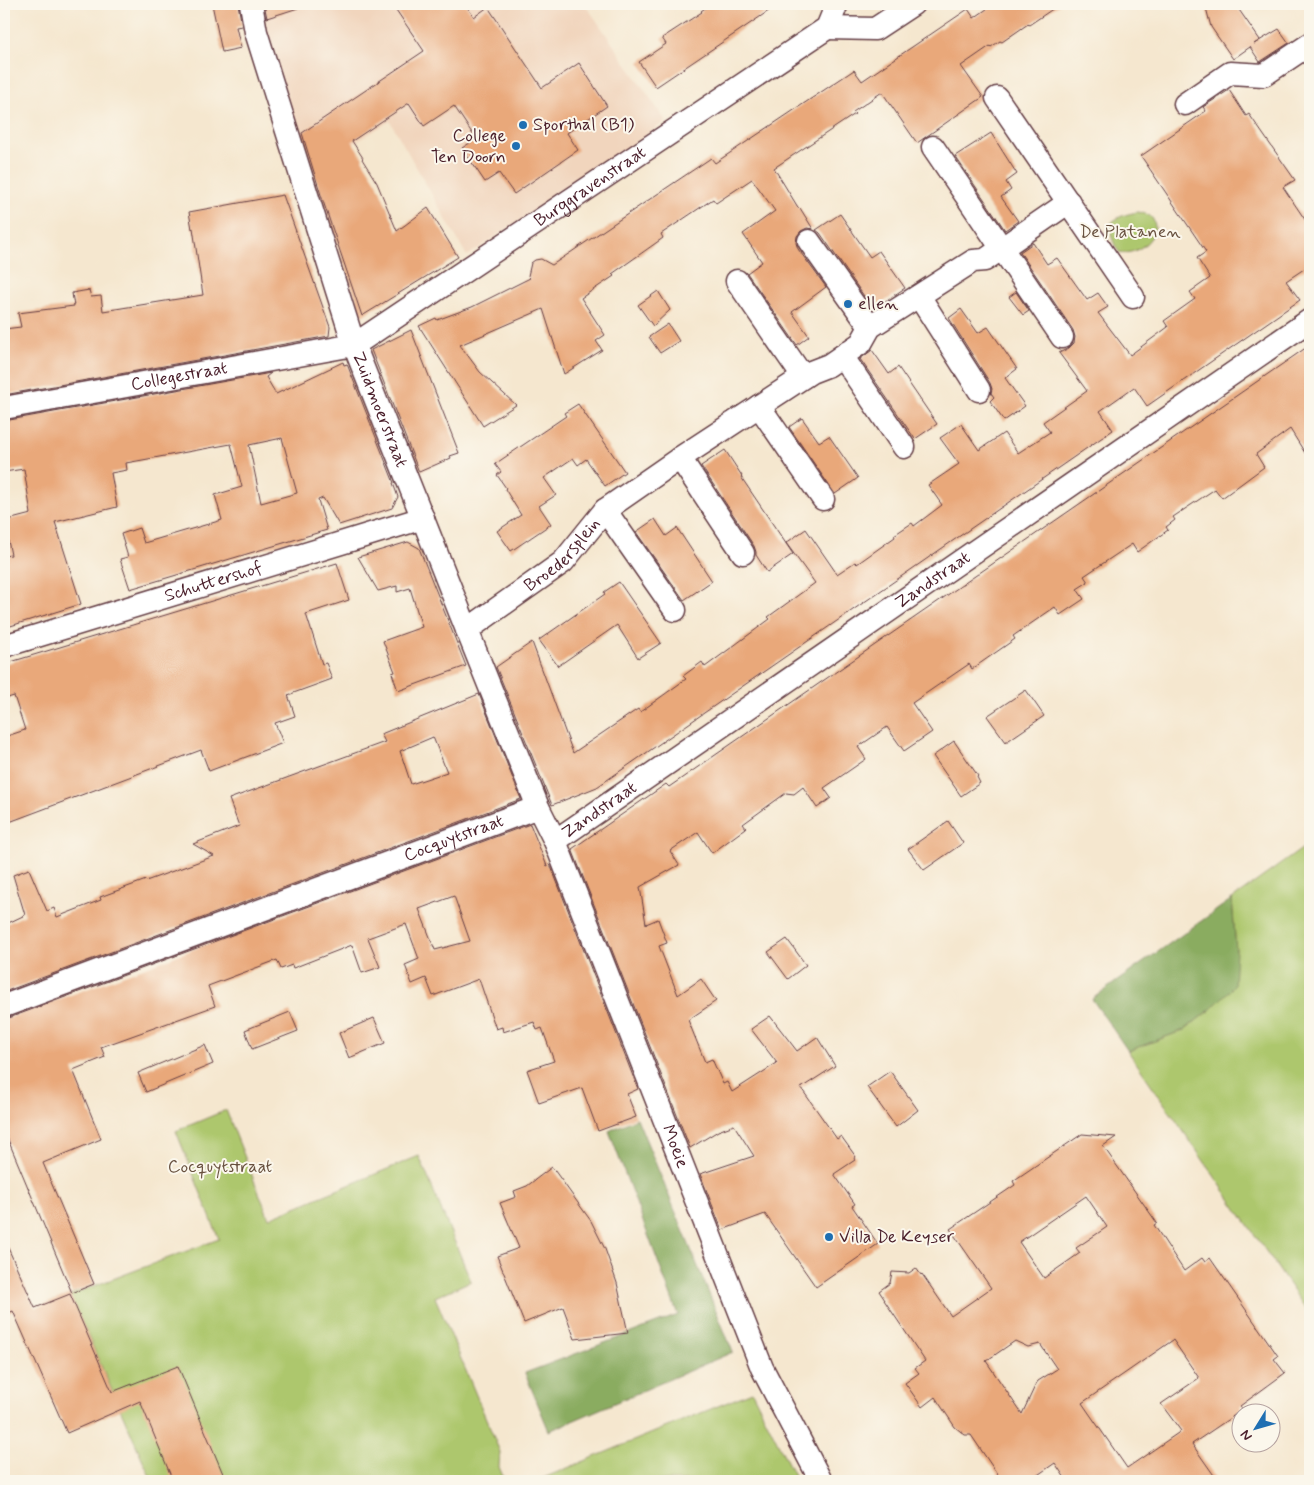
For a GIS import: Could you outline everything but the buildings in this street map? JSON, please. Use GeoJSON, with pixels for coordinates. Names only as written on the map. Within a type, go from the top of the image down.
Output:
{"type":"FeatureCollection","features":[{"type":"Feature","properties":{"kind":"street","name":"Zuidmoerstraat"},"geometry":{"type":"LineString","coordinates":[[251,4],[256,32],[354,345],[538,807]]}},
{"type":"Feature","properties":{"kind":"street"},"geometry":{"type":"LineString","coordinates":[[837,4],[828,28],[875,29],[913,4]]}},
{"type":"Feature","properties":{"kind":"street","name":"Burggravenstraat"},"geometry":{"type":"LineString","coordinates":[[354,345],[828,28]]}},
{"type":"Feature","properties":{"kind":"street"},"geometry":{"type":"LineString","coordinates":[[1185,104],[1230,73],[1264,75],[1310,44]]}},
{"type":"Feature","properties":{"kind":"street"},"geometry":{"type":"LineString","coordinates":[[997,98],[1133,297]]}},
{"type":"Feature","properties":{"kind":"street"},"geometry":{"type":"LineString","coordinates":[[933,147],[1062,337]]}},
{"type":"Feature","properties":{"kind":"street"},"geometry":{"type":"LineString","coordinates":[[606,510],[680,458],[803,377],[829,365],[861,343],[870,327],[973,261],[985,260],[1068,202]]}},
{"type":"Feature","properties":{"kind":"street"},"geometry":{"type":"LineString","coordinates":[[809,241],[870,327]]}},
{"type":"Feature","properties":{"kind":"street"},"geometry":{"type":"LineString","coordinates":[[737,282],[803,377]]}},
{"type":"Feature","properties":{"kind":"street"},"geometry":{"type":"LineString","coordinates":[[919,296],[979,390]]}},
{"type":"Feature","properties":{"kind":"street","name":"Zandstraat"},"geometry":{"type":"LineString","coordinates":[[555,841],[1310,320]]}},
{"type":"Feature","properties":{"kind":"street","name":"Collegestraat"},"geometry":{"type":"LineString","coordinates":[[4,408],[354,345]]}},
{"type":"Feature","properties":{"kind":"street"},"geometry":{"type":"LineString","coordinates":[[842,356],[904,447]]}},
{"type":"Feature","properties":{"kind":"street"},"geometry":{"type":"LineString","coordinates":[[759,406],[823,500]]}},
{"type":"Feature","properties":{"kind":"street"},"geometry":{"type":"LineString","coordinates":[[680,458],[743,553]]}},
{"type":"Feature","properties":{"kind":"street","name":"Broedersplein"},"geometry":{"type":"LineString","coordinates":[[467,630],[563,562],[606,510],[675,610]]}},
{"type":"Feature","properties":{"kind":"street","name":"Schuttershof"},"geometry":{"type":"LineString","coordinates":[[4,646],[423,518]]}},
{"type":"Feature","properties":{"kind":"street","name":"Moeie"},"geometry":{"type":"LineString","coordinates":[[538,807],[555,841],[762,1368],[821,1481]]}},
{"type":"Feature","properties":{"kind":"street","name":"Cocquytstraat"},"geometry":{"type":"LineString","coordinates":[[4,1006],[538,807]]}},
{"type":"Feature","properties":{"kind":"shaded area","name":"College Ten Doorn"},"geometry":{"type":"Polygon","coordinates":[[[257,4],[585,4],[666,121],[467,256],[390,121],[310,170],[257,4]]]}},
{"type":"Feature","properties":{"kind":"green space","name":"De Platanen"},"geometry":{"type":"Polygon","coordinates":[[[1138,212],[1150,216],[1154,222],[1155,228],[1152,235],[1148,242],[1135,251],[1119,252],[1112,238],[1110,224],[1123,216],[1138,212]]]}},
{"type":"Feature","properties":{"kind":"green space"},"geometry":{"type":"Polygon","coordinates":[[[1310,843],[1310,1315],[1128,1051],[1184,1030],[1211,1009],[1236,951],[1232,899],[1310,843]]]}},
{"type":"Feature","properties":{"kind":"green space"},"geometry":{"type":"Polygon","coordinates":[[[1232,899],[1236,951],[1234,986],[1211,1009],[1184,1030],[1128,1051],[1092,999],[1232,899]]]}},
{"type":"Feature","properties":{"kind":"green space"},"geometry":{"type":"Polygon","coordinates":[[[226,1110],[269,1218],[419,1156],[471,1281],[435,1297],[500,1452],[499,1467],[505,1481],[152,1481],[70,1295],[219,1239],[176,1131],[226,1110]]]}},
{"type":"Feature","properties":{"kind":"green space"},"geometry":{"type":"Polygon","coordinates":[[[637,1118],[733,1352],[549,1431],[525,1373],[678,1315],[609,1131],[637,1118]]]}},
{"type":"Feature","properties":{"kind":"green space"},"geometry":{"type":"Polygon","coordinates":[[[752,1392],[797,1481],[536,1481],[752,1392]]]}},
{"type":"Feature","properties":{"kind":"place","name":"Sporthal (B1)"},"geometry":{"type":"Point","coordinates":[523,125]}},
{"type":"Feature","properties":{"kind":"place","name":"College Ten Doorn"},"geometry":{"type":"Point","coordinates":[516,146]}},
{"type":"Feature","properties":{"kind":"place","name":"ellen"},"geometry":{"type":"Point","coordinates":[848,304]}},
{"type":"Feature","properties":{"kind":"place","name":"Villa De Keyser"},"geometry":{"type":"Point","coordinates":[829,1237]}}]}
